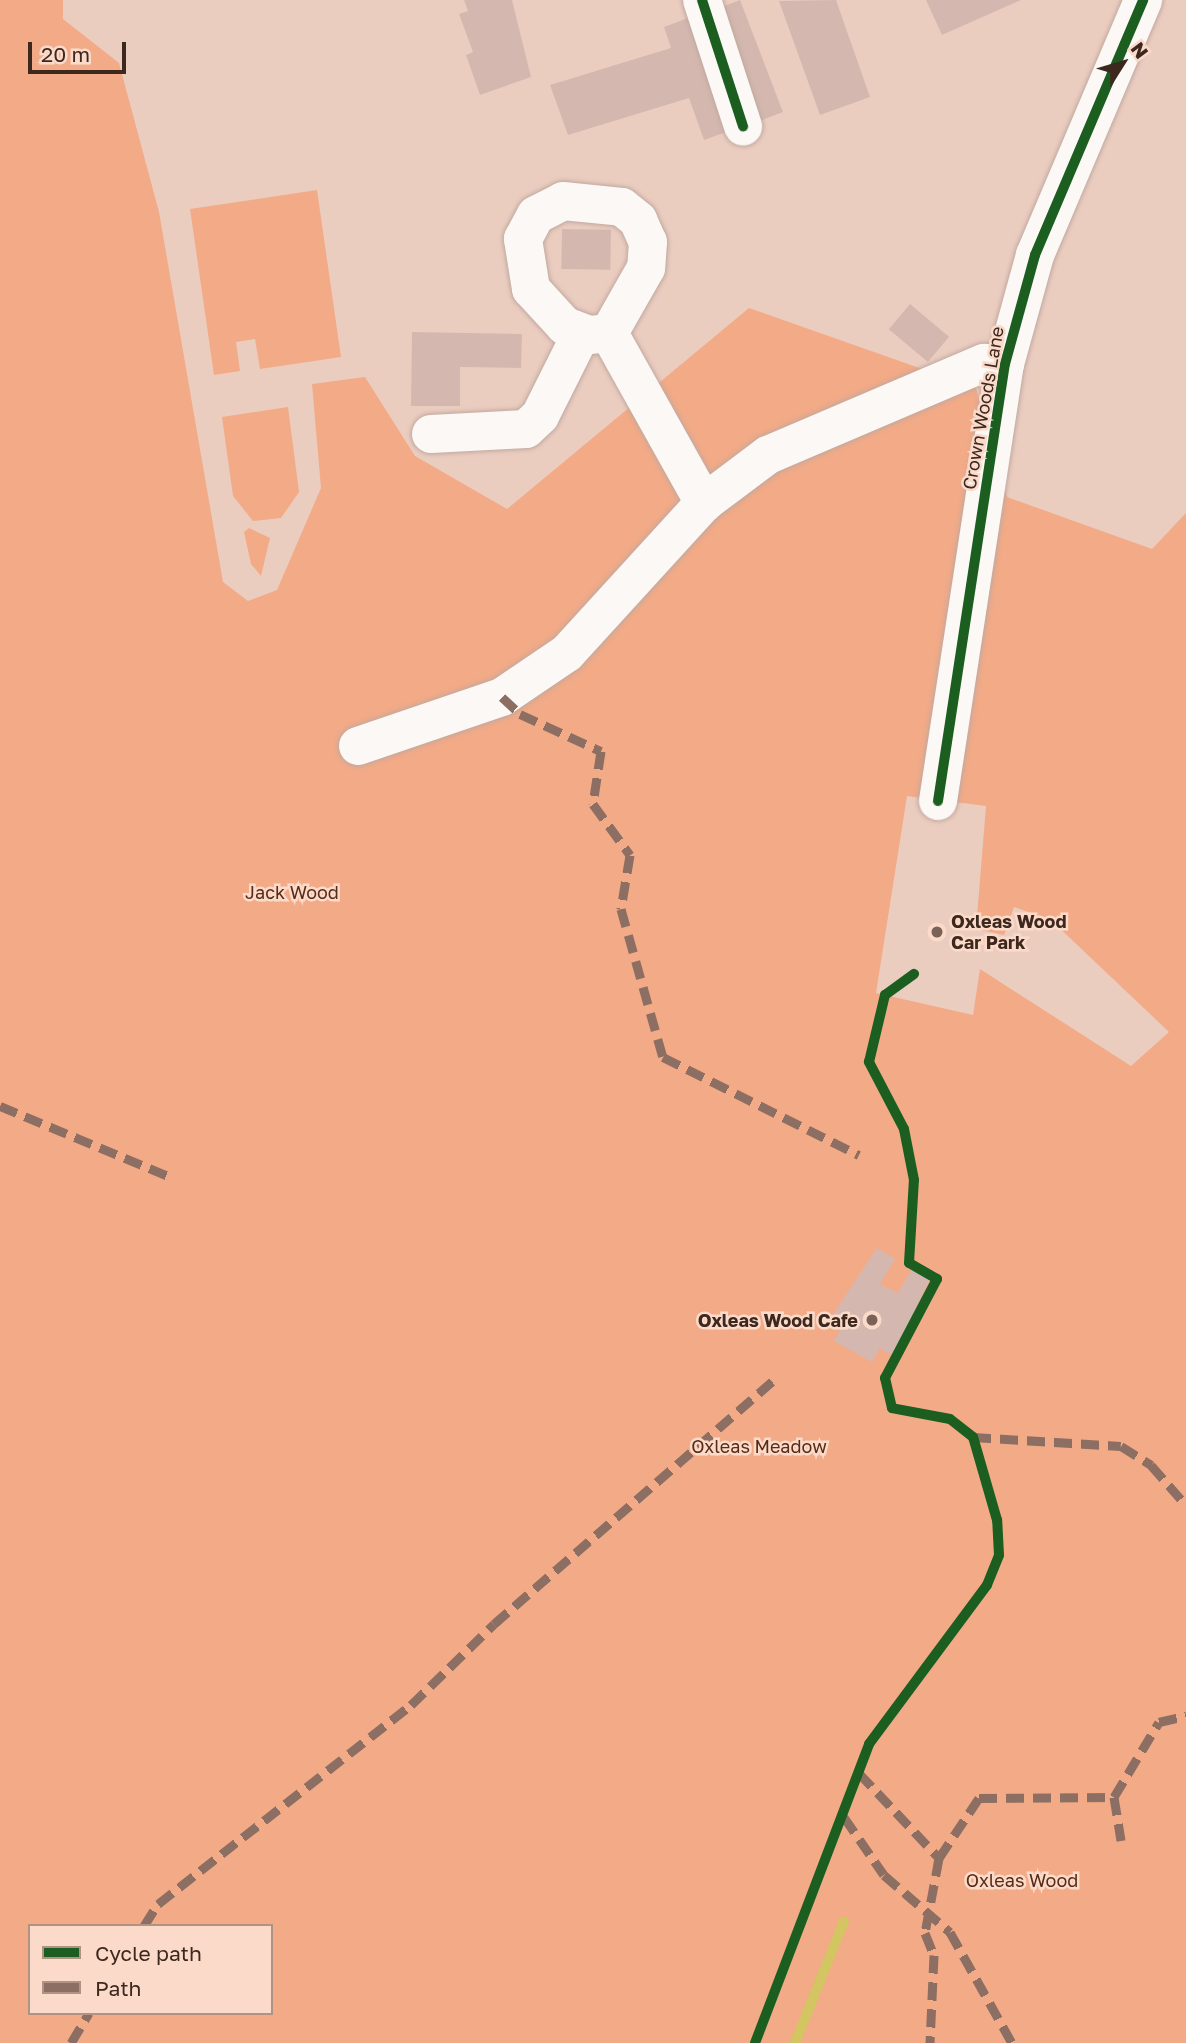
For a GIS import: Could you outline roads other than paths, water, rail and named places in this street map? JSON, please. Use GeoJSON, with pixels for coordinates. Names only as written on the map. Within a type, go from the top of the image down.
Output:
{"type":"FeatureCollection","features":[{"type":"Feature","properties":{"kind":"street"},"geometry":{"type":"LineString","coordinates":[[702,0],[743,126]]}},
{"type":"Feature","properties":{"kind":"street","name":"Crown Woods Lane"},"geometry":{"type":"LineString","coordinates":[[939,801],[1005,364],[1035,256],[1143,0]]}},
{"type":"Feature","properties":{"kind":"street"},"geometry":{"type":"LineString","coordinates":[[431,434],[526,429],[540,416],[595,333],[704,503]]}},
{"type":"Feature","properties":{"kind":"street"},"geometry":{"type":"LineString","coordinates":[[359,746],[502,696],[567,653],[704,503],[768,455],[984,363],[1005,364]]}},
{"type":"Feature","properties":{"kind":"waterway"},"geometry":{"type":"LineString","coordinates":[[795,2043],[844,1921]]}},
{"type":"Feature","properties":{"kind":"place","name":"Oxleas Wood Car Park"},"geometry":{"type":"Point","coordinates":[937,932]}},
{"type":"Feature","properties":{"kind":"place","name":"Oxleas Wood Cafe"},"geometry":{"type":"Point","coordinates":[872,1320]}},
{"type":"Feature","properties":{"kind":"park label","name":"Jack Wood"},"geometry":{"type":"Point","coordinates":[292,892]}},
{"type":"Feature","properties":{"kind":"park label","name":"Oxleas Meadow"},"geometry":{"type":"Point","coordinates":[759,1446]}},
{"type":"Feature","properties":{"kind":"park label","name":"Oxleas Wood"},"geometry":{"type":"Point","coordinates":[1022,1880]}}]}
